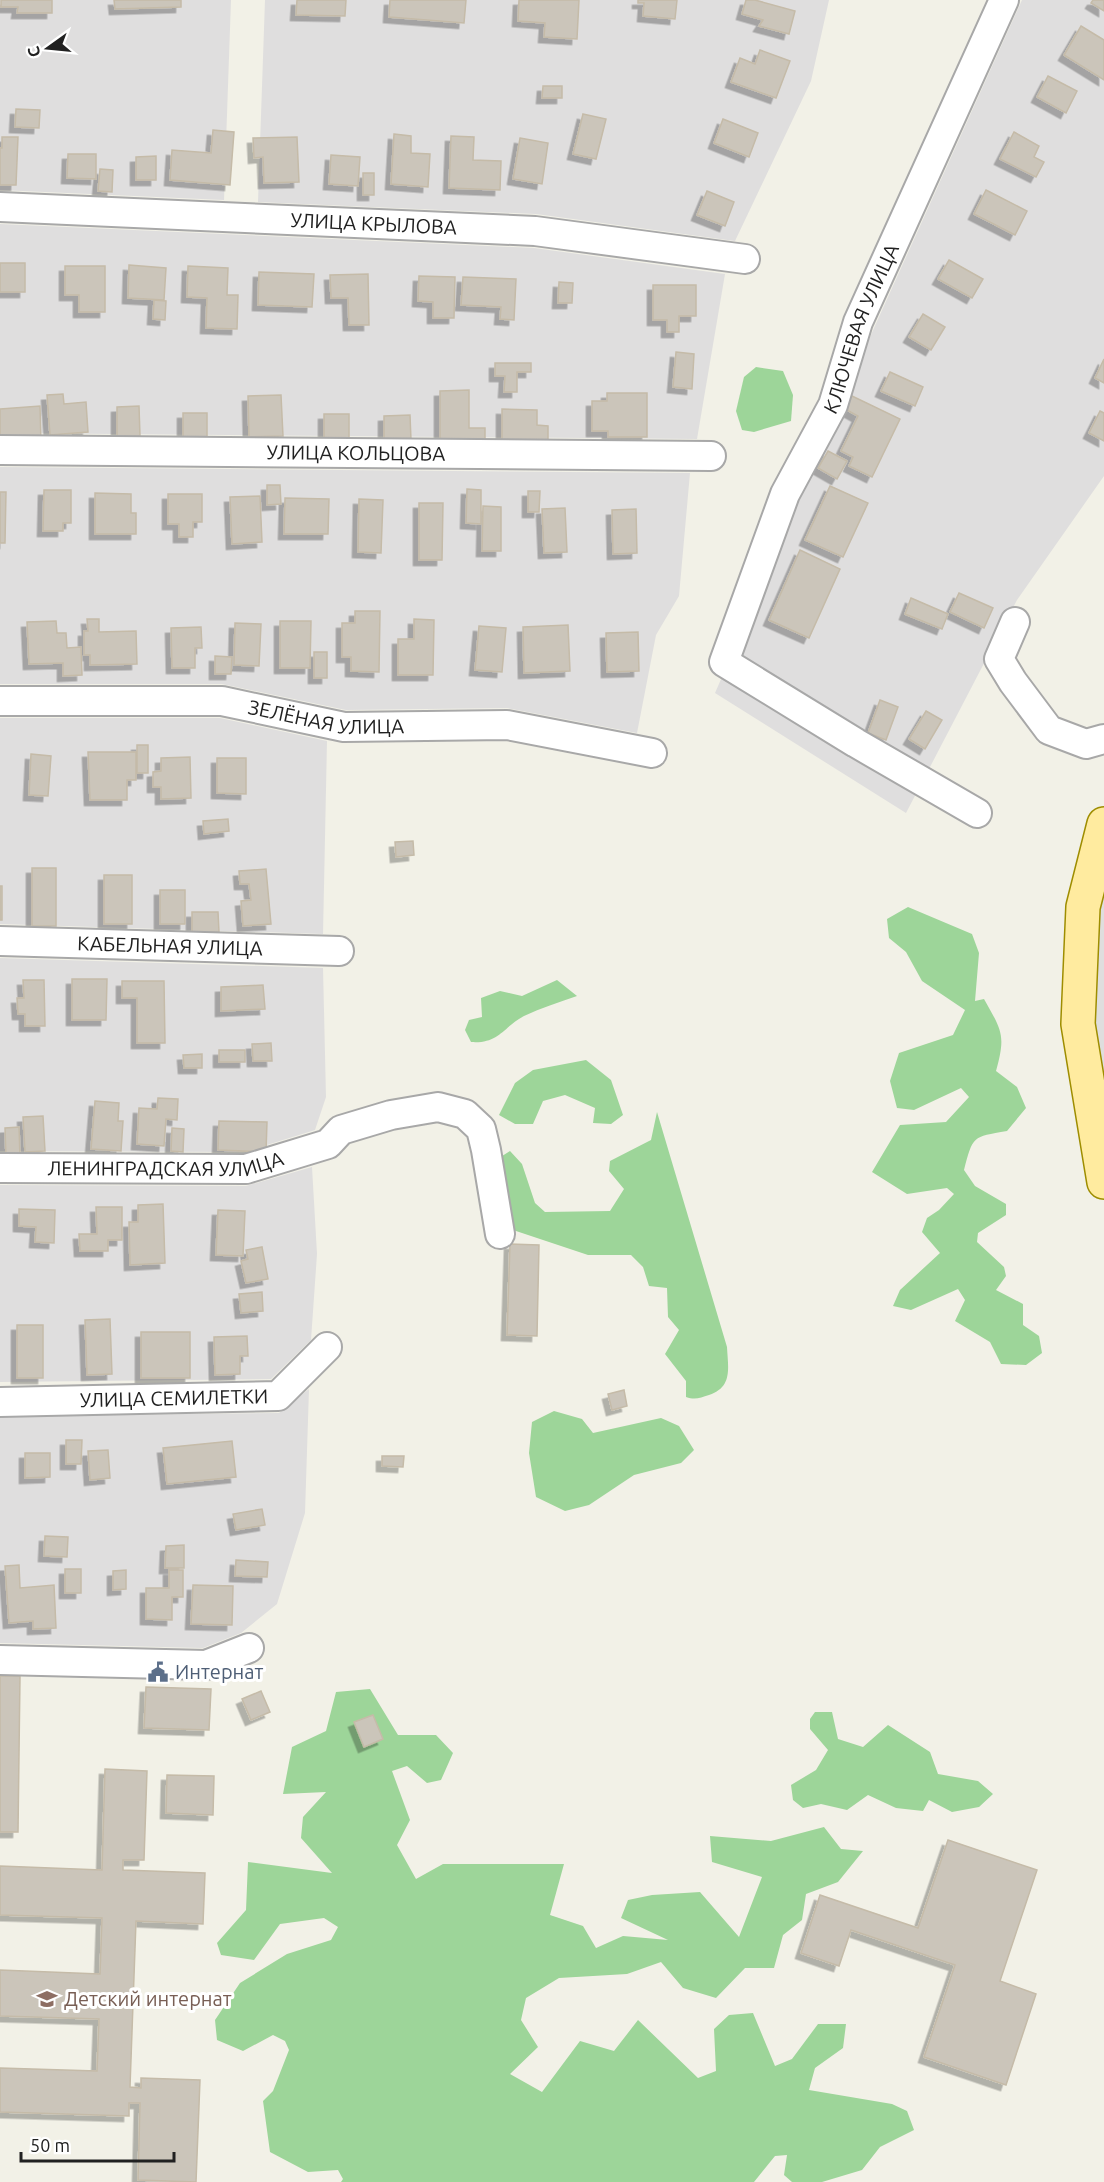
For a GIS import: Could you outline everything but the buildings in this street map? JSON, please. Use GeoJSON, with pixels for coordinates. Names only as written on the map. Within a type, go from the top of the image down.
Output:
{"type":"FeatureCollection","features":[{"type":"Feature","properties":{"kind":"main road"},"geometry":{"type":"LineString","coordinates":[[1104,824],[1083,907],[1078,1024],[1104,1182]]}},
{"type":"Feature","properties":{"kind":"street","name":"КЛЮЧЕВАЯ УЛИЦА"},"geometry":{"type":"LineString","coordinates":[[978,813],[856,743],[724,662],[785,494],[833,405],[858,322],[1004,0]]}},
{"type":"Feature","properties":{"kind":"street","name":"УЛИЦА КРЫЛОВА"},"geometry":{"type":"LineString","coordinates":[[0,207],[535,231],[745,260]]}},
{"type":"Feature","properties":{"kind":"street","name":"УЛИЦА КОЛЬЦОВА"},"geometry":{"type":"LineString","coordinates":[[0,450],[711,456]]}},
{"type":"Feature","properties":{"kind":"street"},"geometry":{"type":"LineString","coordinates":[[1015,622],[999,659],[1020,692],[1049,730],[1086,744],[1104,739]]}},
{"type":"Feature","properties":{"kind":"street","name":"ЗЕЛЁНАЯ УЛИЦА"},"geometry":{"type":"LineString","coordinates":[[0,701],[222,701],[344,727],[507,725],[652,753]]}},
{"type":"Feature","properties":{"kind":"street","name":"КАБЕЛЬНАЯ УЛИЦА"},"geometry":{"type":"LineString","coordinates":[[0,941],[339,951]]}},
{"type":"Feature","properties":{"kind":"street","name":"ЛЕНИНГРАДСКАЯ УЛИЦА"},"geometry":{"type":"LineString","coordinates":[[0,1168],[246,1169],[328,1144],[341,1130],[391,1115],[438,1107],[465,1114],[481,1129],[500,1234]]}},
{"type":"Feature","properties":{"kind":"street","name":"УЛИЦА СЕМИЛЕТКИ"},"geometry":{"type":"LineString","coordinates":[[0,1402],[278,1396],[327,1347]]}},
{"type":"Feature","properties":{"kind":"street"},"geometry":{"type":"LineString","coordinates":[[0,1660],[206,1665],[249,1648]]}},
{"type":"Feature","properties":{"kind":"shaded area"},"geometry":{"type":"Polygon","coordinates":[[[0,0],[231,0],[224,200],[0,190],[0,0]]]}},
{"type":"Feature","properties":{"kind":"shaded area"},"geometry":{"type":"Polygon","coordinates":[[[265,0],[829,0],[811,81],[735,241],[536,214],[258,202],[265,0]]]}},
{"type":"Feature","properties":{"kind":"shaded area"},"geometry":{"type":"Polygon","coordinates":[[[1022,0],[1104,0],[1104,476],[1017,600],[906,813],[715,693],[874,328],[1022,0]]]}},
{"type":"Feature","properties":{"kind":"shaded area"},"geometry":{"type":"Polygon","coordinates":[[[0,224],[534,248],[725,274],[697,439],[0,433],[0,224]]]}},
{"type":"Feature","properties":{"kind":"shaded area"},"geometry":{"type":"Polygon","coordinates":[[[0,467],[690,473],[679,596],[656,635],[637,733],[507,708],[346,710],[222,684],[0,684],[0,467]]]}},
{"type":"Feature","properties":{"kind":"shaded area"},"geometry":{"type":"Polygon","coordinates":[[[0,718],[220,718],[327,741],[323,934],[0,924],[0,718]]]}},
{"type":"Feature","properties":{"kind":"shaded area"},"geometry":{"type":"Polygon","coordinates":[[[1104,853],[1104,1140],[1085,1031],[1104,853]]]}},
{"type":"Feature","properties":{"kind":"shaded area"},"geometry":{"type":"Polygon","coordinates":[[[0,958],[323,968],[326,1097],[315,1130],[244,1152],[0,1151],[0,958]]]}},
{"type":"Feature","properties":{"kind":"shaded area"},"geometry":{"type":"Polygon","coordinates":[[[312,1167],[317,1254],[311,1340],[271,1379],[0,1382],[0,1185],[246,1186],[312,1167]]]}},
{"type":"Feature","properties":{"kind":"shaded area"},"geometry":{"type":"Polygon","coordinates":[[[309,1389],[305,1513],[277,1604],[241,1633],[203,1648],[0,1643],[0,1416],[279,1413],[309,1389]]]}},
{"type":"Feature","properties":{"kind":"green space"},"geometry":{"type":"Polygon","coordinates":[[[756,367],[783,371],[793,395],[791,421],[754,432],[742,430],[736,411],[744,377],[756,367]]]}},
{"type":"Feature","properties":{"kind":"green space"},"geometry":{"type":"Polygon","coordinates":[[[908,907],[972,934],[979,953],[975,1001],[984,999],[1000,1034],[1001,1049],[996,1071],[1017,1087],[1026,1108],[1007,1131],[980,1137],[972,1144],[964,1170],[975,1186],[1006,1204],[1006,1215],[978,1233],[977,1242],[1004,1267],[1006,1276],[996,1290],[1023,1304],[1023,1325],[1039,1336],[1042,1353],[1026,1365],[1001,1364],[990,1342],[955,1321],[965,1300],[958,1289],[911,1310],[893,1306],[900,1290],[940,1253],[922,1232],[927,1218],[939,1210],[954,1194],[947,1188],[907,1194],[872,1172],[900,1125],[946,1122],[969,1097],[961,1088],[914,1110],[897,1108],[890,1081],[899,1053],[953,1035],[965,1010],[922,981],[906,952],[889,938],[887,919],[908,907]]]}},
{"type":"Feature","properties":{"kind":"green space"},"geometry":{"type":"Polygon","coordinates":[[[557,980],[577,996],[524,1016],[495,1038],[471,1042],[465,1030],[469,1020],[482,1017],[481,998],[500,991],[522,996],[557,980]]]}},
{"type":"Feature","properties":{"kind":"green space"},"geometry":{"type":"Polygon","coordinates":[[[586,1060],[611,1080],[623,1115],[611,1124],[593,1123],[595,1108],[565,1095],[543,1101],[533,1124],[515,1124],[499,1115],[515,1083],[533,1070],[586,1060]]]}},
{"type":"Feature","properties":{"kind":"green space"},"geometry":{"type":"Polygon","coordinates":[[[657,1112],[727,1347],[726,1382],[717,1392],[698,1398],[686,1397],[686,1381],[665,1354],[679,1330],[668,1317],[667,1288],[649,1286],[643,1267],[631,1255],[588,1255],[513,1230],[499,1158],[510,1151],[522,1164],[535,1203],[545,1212],[610,1211],[624,1189],[609,1171],[610,1161],[651,1140],[657,1112]]]}},
{"type":"Feature","properties":{"kind":"green space"},"geometry":{"type":"Polygon","coordinates":[[[554,1411],[582,1419],[593,1433],[661,1418],[679,1426],[694,1450],[681,1463],[634,1475],[589,1505],[565,1511],[536,1497],[529,1453],[532,1422],[554,1411]]]}},
{"type":"Feature","properties":{"kind":"green space"},"geometry":{"type":"Polygon","coordinates":[[[370,1689],[398,1735],[436,1735],[453,1753],[441,1780],[427,1783],[407,1766],[392,1771],[410,1820],[397,1845],[416,1879],[443,1864],[564,1864],[550,1915],[583,1926],[596,1948],[623,1936],[668,1940],[621,1918],[628,1900],[652,1895],[700,1892],[739,1937],[762,1877],[712,1862],[710,1836],[771,1841],[824,1827],[841,1849],[863,1851],[838,1882],[806,1894],[802,1920],[783,1935],[774,1968],[745,1968],[716,1998],[683,1988],[661,1962],[627,1974],[559,1978],[526,1998],[521,2020],[538,2047],[510,2074],[542,2092],[580,2041],[614,2051],[638,2020],[698,2078],[716,2071],[714,2029],[729,2015],[753,2013],[775,2066],[792,2059],[818,2024],[846,2024],[843,2048],[815,2068],[809,2090],[892,2104],[907,2111],[914,2130],[880,2147],[862,2170],[822,2182],[792,2182],[784,2175],[787,2155],[775,2156],[754,2182],[341,2182],[343,2179],[338,2170],[308,2172],[270,2152],[263,2101],[273,2091],[289,2050],[285,2041],[273,2035],[243,2051],[217,2040],[215,2020],[240,1983],[287,1954],[331,1940],[338,1927],[324,1918],[280,1924],[254,1960],[221,1955],[217,1943],[246,1910],[248,1862],[332,1873],[301,1838],[303,1817],[326,1792],[283,1794],[292,1747],[326,1731],[336,1692],[370,1689]]]}},
{"type":"Feature","properties":{"kind":"green space"},"geometry":{"type":"Polygon","coordinates":[[[815,1712],[832,1712],[838,1739],[863,1747],[888,1725],[930,1752],[938,1774],[978,1781],[993,1794],[979,1807],[952,1812],[929,1800],[923,1811],[896,1808],[868,1795],[847,1810],[821,1804],[803,1808],[793,1800],[791,1785],[816,1770],[828,1750],[810,1729],[810,1719],[815,1712]]]}},
{"type":"Feature","properties":{"kind":"place","name":"Интернат"},"geometry":{"type":"Point","coordinates":[158,1672]}},
{"type":"Feature","properties":{"kind":"place","name":"Детский интернат"},"geometry":{"type":"Point","coordinates":[47,1999]}}]}
